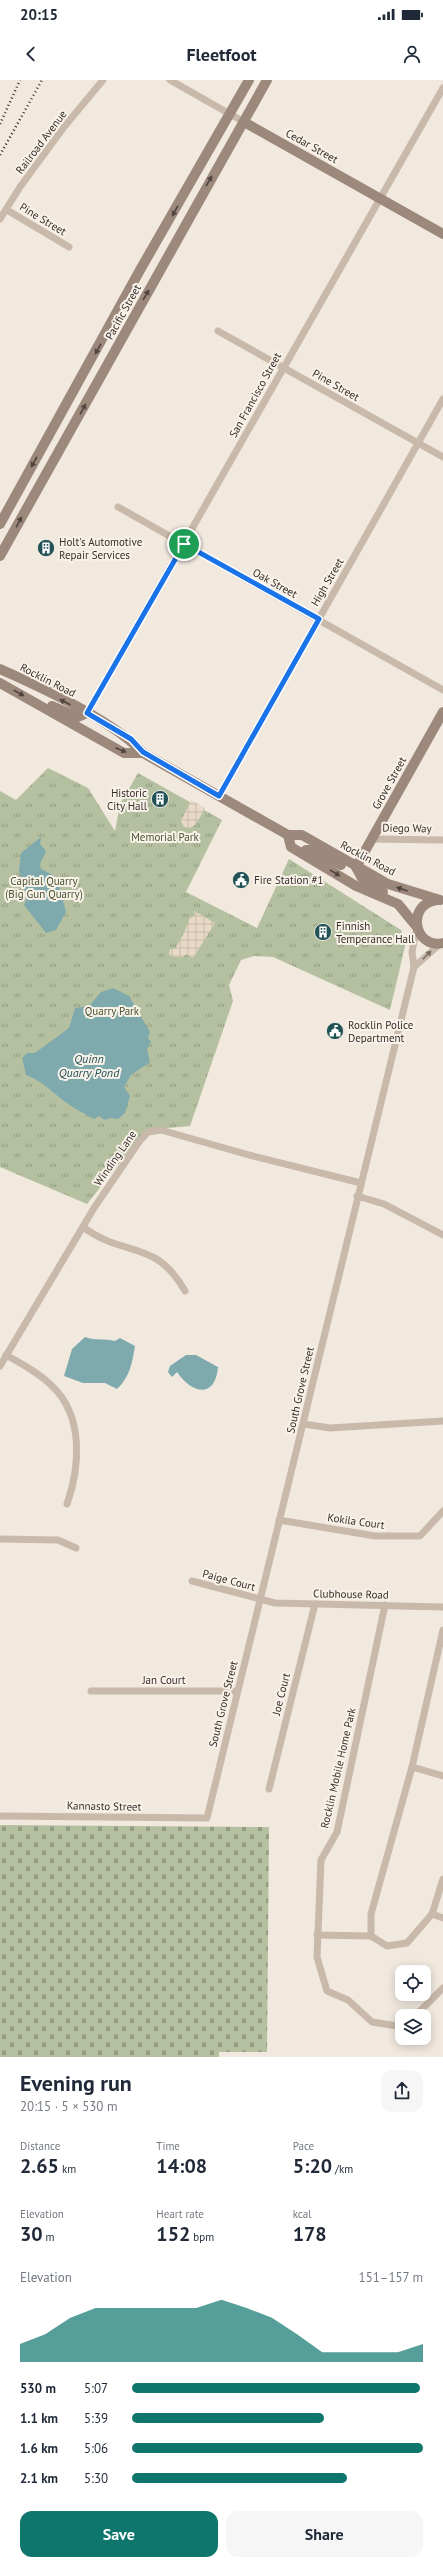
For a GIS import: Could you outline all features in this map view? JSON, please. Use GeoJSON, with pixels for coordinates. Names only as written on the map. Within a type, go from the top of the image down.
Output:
{"type":"FeatureCollection","features":[{"type":"Feature","properties":{"kind":"main road","name":"Pacific Street"},"geometry":{"type":"LineString","coordinates":[[0,524],[249,80]]}},
{"type":"Feature","properties":{"kind":"main road","name":"Pacific Street"},"geometry":{"type":"LineString","coordinates":[[0,556],[267,80]]}},
{"type":"Feature","properties":{"kind":"main road","name":"Cedar Street"},"geometry":{"type":"LineString","coordinates":[[244,122],[443,234]]}},
{"type":"Feature","properties":{"kind":"main road"},"geometry":{"type":"LineString","coordinates":[[0,662],[21,679]]}},
{"type":"Feature","properties":{"kind":"main road","name":"Rocklin Road"},"geometry":{"type":"LineString","coordinates":[[0,669],[87,713],[131,739],[143,752],[288,835],[302,835],[388,884],[441,900]]}},
{"type":"Feature","properties":{"kind":"main road"},"geometry":{"type":"LineString","coordinates":[[0,683],[124,753],[143,752]]}},
{"type":"Feature","properties":{"kind":"main road"},"geometry":{"type":"LineString","coordinates":[[38,704],[54,706],[78,717],[87,713]]}},
{"type":"Feature","properties":{"kind":"main road","name":"Grove Street"},"geometry":{"type":"LineString","coordinates":[[356,867],[443,712]]}},
{"type":"Feature","properties":{"kind":"main road","name":"Rocklin Road"},"geometry":{"type":"LineString","coordinates":[[288,835],[291,847],[356,886],[388,900],[404,909],[425,940],[442,944]]}},
{"type":"Feature","properties":{"kind":"main road"},"geometry":{"type":"LineString","coordinates":[[302,853],[306,850],[312,850],[348,868],[356,867],[362,878],[382,892],[388,900]]}},
{"type":"Feature","properties":{"kind":"main road"},"geometry":{"type":"LineString","coordinates":[[417,927],[418,914],[422,908],[433,901],[441,900]]}},
{"type":"Feature","properties":{"kind":"street","name":"Railroad Avenue"},"geometry":{"type":"LineString","coordinates":[[0,220],[20,187],[64,127],[103,80]]}},
{"type":"Feature","properties":{"kind":"street","name":"Cedar Street"},"geometry":{"type":"LineString","coordinates":[[170,80],[244,122]]}},
{"type":"Feature","properties":{"kind":"street","name":"San Francisco Street"},"geometry":{"type":"LineString","coordinates":[[87,713],[443,88]]}},
{"type":"Feature","properties":{"kind":"street","name":"Pine Street"},"geometry":{"type":"LineString","coordinates":[[7,210],[69,247]]}},
{"type":"Feature","properties":{"kind":"street","name":"Pine Street"},"geometry":{"type":"LineString","coordinates":[[218,330],[443,457]]}},
{"type":"Feature","properties":{"kind":"street","name":"High Street"},"geometry":{"type":"LineString","coordinates":[[219,796],[443,400]]}},
{"type":"Feature","properties":{"kind":"street","name":"Oak Street"},"geometry":{"type":"LineString","coordinates":[[118,507],[443,690]]}},
{"type":"Feature","properties":{"kind":"street","name":"Diego Way"},"geometry":{"type":"LineString","coordinates":[[372,839],[443,840]]}},
{"type":"Feature","properties":{"kind":"street","name":"South Grove Street"},"geometry":{"type":"LineString","coordinates":[[207,1818],[279,1520],[304,1424],[357,1196],[414,967],[412,952],[417,927]]}},
{"type":"Feature","properties":{"kind":"street"},"geometry":{"type":"LineString","coordinates":[[414,967],[442,944]]}},
{"type":"Feature","properties":{"kind":"street","name":"Winding Lane"},"geometry":{"type":"LineString","coordinates":[[0,1366],[83,1227],[142,1137],[156,1130],[361,1183]]}},
{"type":"Feature","properties":{"kind":"street"},"geometry":{"type":"LineString","coordinates":[[357,1196],[384,1204],[443,1235]]}},
{"type":"Feature","properties":{"kind":"street"},"geometry":{"type":"LineString","coordinates":[[83,1227],[108,1241],[153,1256],[175,1275],[185,1291]]}},
{"type":"Feature","properties":{"kind":"street"},"geometry":{"type":"LineString","coordinates":[[6,1355],[52,1386],[65,1401],[74,1425],[77,1452],[75,1481],[67,1504]]}},
{"type":"Feature","properties":{"kind":"street"},"geometry":{"type":"LineString","coordinates":[[304,1424],[330,1428],[443,1421]]}},
{"type":"Feature","properties":{"kind":"street","name":"Kokila Court"},"geometry":{"type":"LineString","coordinates":[[279,1520],[375,1536],[420,1536],[443,1511]]}},
{"type":"Feature","properties":{"kind":"street"},"geometry":{"type":"LineString","coordinates":[[0,1538],[58,1540],[76,1548]]}},
{"type":"Feature","properties":{"kind":"street","name":"Paige Court"},"geometry":{"type":"LineString","coordinates":[[192,1581],[260,1599]]}},
{"type":"Feature","properties":{"kind":"street","name":"Clubhouse Road"},"geometry":{"type":"LineString","coordinates":[[260,1599],[275,1603],[443,1607]]}},
{"type":"Feature","properties":{"kind":"street","name":"Joe Court"},"geometry":{"type":"LineString","coordinates":[[269,1789],[315,1604]]}},
{"type":"Feature","properties":{"kind":"street","name":"Rocklin Mobile Home Park"},"geometry":{"type":"LineString","coordinates":[[385,1605],[336,1832],[321,1860],[317,1957],[327,1991],[348,2000],[372,2022],[395,2026]]}},
{"type":"Feature","properties":{"kind":"street"},"geometry":{"type":"LineString","coordinates":[[371,1936],[371,1914],[412,1767],[443,1630]]}},
{"type":"Feature","properties":{"kind":"street","name":"Jan Court"},"geometry":{"type":"LineString","coordinates":[[91,1691],[237,1691]]}},
{"type":"Feature","properties":{"kind":"street"},"geometry":{"type":"LineString","coordinates":[[412,1767],[443,1776]]}},
{"type":"Feature","properties":{"kind":"street","name":"Kannasto Street"},"geometry":{"type":"LineString","coordinates":[[0,1816],[207,1818]]}},
{"type":"Feature","properties":{"kind":"street"},"geometry":{"type":"LineString","coordinates":[[317,1935],[371,1936],[387,1946],[407,1943],[432,1914],[443,1879]]}},
{"type":"Feature","properties":{"kind":"street"},"geometry":{"type":"LineString","coordinates":[[432,1914],[443,1918]]}},
{"type":"Feature","properties":{"kind":"street"},"geometry":{"type":"LineString","coordinates":[[422,2009],[443,1988]]}},
{"type":"Feature","properties":{"kind":"green space","name":"Quarry Park"},"geometry":{"type":"Polygon","coordinates":[[[48,768],[88,788],[115,831],[120,804],[138,773],[222,820],[186,892],[257,928],[289,859],[401,930],[406,942],[390,1010],[273,957],[254,956],[241,960],[229,985],[233,1001],[190,1126],[146,1130],[87,1204],[0,1167],[0,791],[16,800],[48,768]]]}},
{"type":"Feature","properties":{"kind":"green space"},"geometry":{"type":"Polygon","coordinates":[[[0,1825],[269,1827],[267,2052],[219,2052],[219,2057],[0,2057],[0,1825]]]}},
{"type":"Feature","properties":{"kind":"shaded area"},"geometry":{"type":"Polygon","coordinates":[[[191,800],[205,808],[196,824],[189,829],[184,827],[181,821],[191,800]]]}},
{"type":"Feature","properties":{"kind":"shaded area"},"geometry":{"type":"Polygon","coordinates":[[[194,911],[215,923],[193,958],[186,954],[183,957],[173,957],[169,954],[170,949],[175,949],[190,918],[195,915],[194,911]]]}},
{"type":"Feature","properties":{"kind":"water"},"geometry":{"type":"Polygon","coordinates":[[[41,837],[40,844],[46,851],[40,864],[41,869],[53,875],[53,881],[58,881],[66,912],[56,930],[46,933],[24,905],[27,897],[19,871],[21,853],[41,837]]]}},
{"type":"Feature","properties":{"kind":"water","name":"Quinn Quarry Pond"},"geometry":{"type":"Polygon","coordinates":[[[113,988],[129,996],[150,1032],[148,1038],[151,1042],[147,1049],[150,1062],[131,1075],[124,1087],[130,1096],[125,1113],[118,1119],[110,1118],[105,1120],[99,1116],[94,1119],[67,1104],[41,1083],[26,1075],[22,1058],[27,1053],[35,1053],[69,1028],[75,1008],[89,1006],[101,992],[113,988]]]}},
{"type":"Feature","properties":{"kind":"water"},"geometry":{"type":"Polygon","coordinates":[[[85,1337],[115,1341],[120,1338],[135,1346],[128,1375],[117,1389],[105,1383],[83,1383],[64,1376],[72,1349],[85,1337]]]}},
{"type":"Feature","properties":{"kind":"water"},"geometry":{"type":"Polygon","coordinates":[[[186,1355],[196,1355],[218,1367],[216,1378],[212,1385],[207,1389],[202,1390],[195,1388],[189,1385],[177,1372],[172,1377],[168,1372],[170,1366],[186,1355]]]}},
{"type":"Feature","properties":{"kind":"railway"},"geometry":{"type":"LineString","coordinates":[[0,124],[20,80]]}},
{"type":"Feature","properties":{"kind":"railway"},"geometry":{"type":"LineString","coordinates":[[0,155],[42,80]]}},
{"type":"Feature","properties":{"kind":"place","name":"Holt's Automotive Repair Services"},"geometry":{"type":"Point","coordinates":[46,548]}},
{"type":"Feature","properties":{"kind":"place","name":"Historic City Hall"},"geometry":{"type":"Point","coordinates":[160,799]}},
{"type":"Feature","properties":{"kind":"place","name":"Fire Station #1"},"geometry":{"type":"Point","coordinates":[241,880]}},
{"type":"Feature","properties":{"kind":"place","name":"Finnish Temperance Hall"},"geometry":{"type":"Point","coordinates":[323,932]}},
{"type":"Feature","properties":{"kind":"place","name":"Rocklin Police Department"},"geometry":{"type":"Point","coordinates":[335,1031]}},
{"type":"Feature","properties":{"kind":"route"},"geometry":{"type":"LineString","coordinates":[[184,544],[319,619],[219,796],[143,752],[131,739],[87,713],[184,544]]}},
{"type":"Feature","properties":{"kind":"park label","name":"Memorial Park"},"geometry":{"type":"Point","coordinates":[165,837]}},
{"type":"Feature","properties":{"kind":"park label","name":"Capital Quarry (Big Gun Quarry)"},"geometry":{"type":"Point","coordinates":[44,887]}}]}
